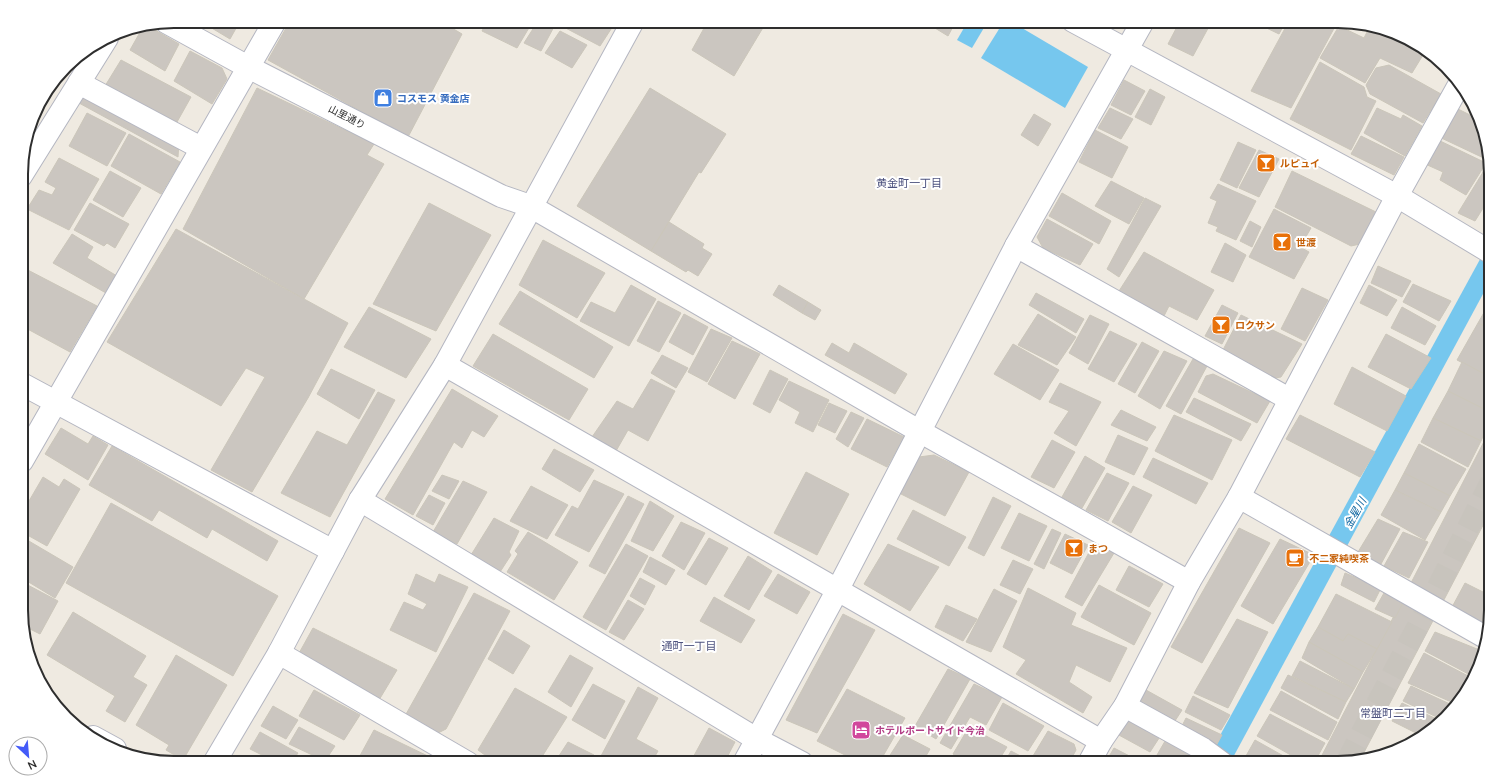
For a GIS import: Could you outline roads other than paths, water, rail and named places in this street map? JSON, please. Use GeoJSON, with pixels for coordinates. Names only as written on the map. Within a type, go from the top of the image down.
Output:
{"type":"FeatureCollection","features":[{"type":"Feature","properties":{"kind":"street","name":"山里通り"},"geometry":{"type":"LineString","coordinates":[[177,28],[248,67],[501,196],[530,206],[919,431],[1189,582]]}},
{"type":"Feature","properties":{"kind":"street"},"geometry":{"type":"LineString","coordinates":[[28,450],[271,28]]}},
{"type":"Feature","properties":{"kind":"street"},"geometry":{"type":"LineString","coordinates":[[218,756],[279,653],[360,500],[445,365],[530,206],[629,28]]}},
{"type":"Feature","properties":{"kind":"street"},"geometry":{"type":"LineString","coordinates":[[1085,28],[1127,52],[1397,196],[1484,249]]}},
{"type":"Feature","properties":{"kind":"street"},"geometry":{"type":"LineString","coordinates":[[748,756],[837,591],[1016,246],[1139,28]]}},
{"type":"Feature","properties":{"kind":"street"},"geometry":{"type":"LineString","coordinates":[[28,165],[101,48]]}},
{"type":"Feature","properties":{"kind":"street"},"geometry":{"type":"LineString","coordinates":[[79,83],[201,148]]}},
{"type":"Feature","properties":{"kind":"street"},"geometry":{"type":"LineString","coordinates":[[1093,756],[1101,741],[1125,706],[1189,582],[1239,497],[1289,399],[1397,196],[1457,89]]}},
{"type":"Feature","properties":{"kind":"street"},"geometry":{"type":"LineString","coordinates":[[1016,246],[1289,399]]}},
{"type":"Feature","properties":{"kind":"street"},"geometry":{"type":"LineString","coordinates":[[445,365],[1101,741]]}},
{"type":"Feature","properties":{"kind":"street"},"geometry":{"type":"LineString","coordinates":[[28,387],[333,551]]}},
{"type":"Feature","properties":{"kind":"street"},"geometry":{"type":"LineString","coordinates":[[1239,497],[1482,635]]}},
{"type":"Feature","properties":{"kind":"street"},"geometry":{"type":"LineString","coordinates":[[360,500],[758,740],[789,756]]}},
{"type":"Feature","properties":{"kind":"street"},"geometry":{"type":"LineString","coordinates":[[279,653],[456,756]]}},
{"type":"Feature","properties":{"kind":"street"},"geometry":{"type":"LineString","coordinates":[[1125,706],[1203,749],[1212,756]]}},
{"type":"Feature","properties":{"kind":"water"},"geometry":{"type":"Polygon","coordinates":[[[964,28],[984,28],[972,48],[957,40],[964,28]]]}},
{"type":"Feature","properties":{"kind":"water"},"geometry":{"type":"Polygon","coordinates":[[[1000,28],[1022,28],[1088,67],[1065,108],[981,58],[1000,28]]]}},
{"type":"Feature","properties":{"kind":"water","name":"金星川"},"geometry":{"type":"Polygon","coordinates":[[[1484,252],[1484,292],[1234,756],[1209,756],[1484,252]]]}},
{"type":"Feature","properties":{"kind":"tunnel"},"geometry":{"type":"LineString","coordinates":[[1350,756],[1484,496]]}},
{"type":"Feature","properties":{"kind":"place","name":"コスモス 黄金店"},"geometry":{"type":"Point","coordinates":[383,98]}},
{"type":"Feature","properties":{"kind":"place","name":"ルピュイ"},"geometry":{"type":"Point","coordinates":[1266,163]}},
{"type":"Feature","properties":{"kind":"place","name":"世渡"},"geometry":{"type":"Point","coordinates":[1282,242]}},
{"type":"Feature","properties":{"kind":"place","name":"ロクサン"},"geometry":{"type":"Point","coordinates":[1221,325]}},
{"type":"Feature","properties":{"kind":"place","name":"まつ"},"geometry":{"type":"Point","coordinates":[1074,548]}},
{"type":"Feature","properties":{"kind":"place","name":"不二家純喫茶"},"geometry":{"type":"Point","coordinates":[1295,558]}},
{"type":"Feature","properties":{"kind":"place","name":"ホテルポートサイド今治"},"geometry":{"type":"Point","coordinates":[861,730]}},
{"type":"Feature","properties":{"kind":"district","name":"黄金町一丁目"},"geometry":{"type":"Point","coordinates":[909,183]}},
{"type":"Feature","properties":{"kind":"district","name":"通町一丁目"},"geometry":{"type":"Point","coordinates":[689,646]}},
{"type":"Feature","properties":{"kind":"district","name":"常盤町二丁目"},"geometry":{"type":"Point","coordinates":[1393,713]}}]}
